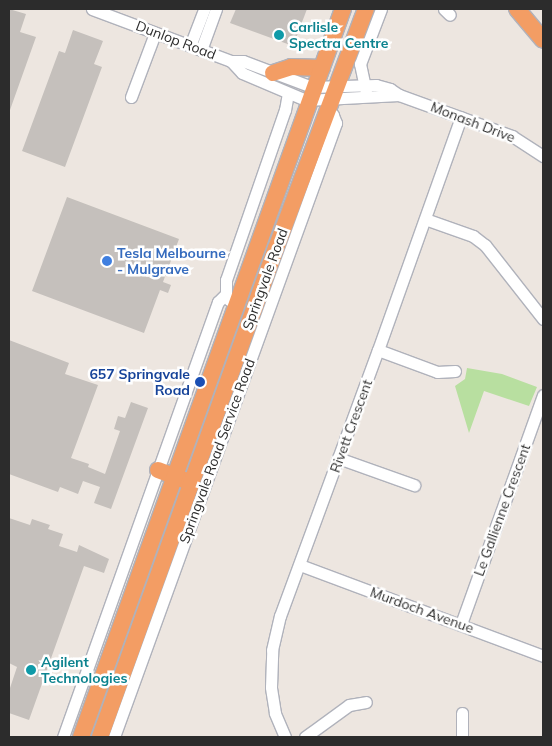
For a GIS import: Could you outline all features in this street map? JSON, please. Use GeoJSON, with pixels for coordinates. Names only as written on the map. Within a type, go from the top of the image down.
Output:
{"type":"FeatureCollection","features":[{"type":"Feature","properties":{"kind":"highway","name":"Springvale Road"},"geometry":{"type":"LineString","coordinates":[[81,737],[343,9]]}},
{"type":"Feature","properties":{"kind":"highway","name":"Springvale Road"},"geometry":{"type":"LineString","coordinates":[[100,737],[173,554],[192,482],[271,280],[366,9]]}},
{"type":"Feature","properties":{"kind":"highway"},"geometry":{"type":"LineString","coordinates":[[517,9],[543,40]]}},
{"type":"Feature","properties":{"kind":"highway"},"geometry":{"type":"LineString","coordinates":[[273,73],[291,67],[322,68]]}},
{"type":"Feature","properties":{"kind":"highway"},"geometry":{"type":"LineString","coordinates":[[249,272],[271,280]]}},
{"type":"Feature","properties":{"kind":"highway"},"geometry":{"type":"LineString","coordinates":[[158,470],[192,482]]}},
{"type":"Feature","properties":{"kind":"street","name":"Dunlop Road"},"geometry":{"type":"LineString","coordinates":[[92,9],[231,62],[242,74],[288,93],[312,94]]}},
{"type":"Feature","properties":{"kind":"street"},"geometry":{"type":"LineString","coordinates":[[196,48],[204,9]]}},
{"type":"Feature","properties":{"kind":"street"},"geometry":{"type":"LineString","coordinates":[[196,48],[216,9]]}},
{"type":"Feature","properties":{"kind":"street"},"geometry":{"type":"LineString","coordinates":[[366,91],[360,64],[382,9]]}},
{"type":"Feature","properties":{"kind":"street"},"geometry":{"type":"LineString","coordinates":[[131,97],[155,32]]}},
{"type":"Feature","properties":{"kind":"street","name":"Dunlop Road"},"geometry":{"type":"LineString","coordinates":[[231,62],[244,61],[273,73],[312,94]]}},
{"type":"Feature","properties":{"kind":"street","name":"Monash Drive"},"geometry":{"type":"LineString","coordinates":[[312,94],[334,99],[366,91],[399,95],[512,136],[543,156]]}},
{"type":"Feature","properties":{"kind":"street"},"geometry":{"type":"LineString","coordinates":[[62,737],[218,302],[226,294],[226,280],[288,93]]}},
{"type":"Feature","properties":{"kind":"street","name":"Rivett Crescent"},"geometry":{"type":"LineString","coordinates":[[285,737],[275,713],[271,687],[272,650],[280,616],[461,117]]}},
{"type":"Feature","properties":{"kind":"street"},"geometry":{"type":"LineString","coordinates":[[268,158],[292,152]]}},
{"type":"Feature","properties":{"kind":"street"},"geometry":{"type":"LineString","coordinates":[[425,219],[473,236],[485,245],[543,319]]}},
{"type":"Feature","properties":{"kind":"street","name":"Springvale Road Service Road"},"geometry":{"type":"LineString","coordinates":[[114,737],[173,554],[271,280]]}},
{"type":"Feature","properties":{"kind":"street","name":"Springvale Road"},"geometry":{"type":"LineString","coordinates":[[226,294],[235,310]]}},
{"type":"Feature","properties":{"kind":"street"},"geometry":{"type":"LineString","coordinates":[[202,348],[224,341]]}},
{"type":"Feature","properties":{"kind":"street"},"geometry":{"type":"LineString","coordinates":[[378,350],[437,372],[455,371]]}},
{"type":"Feature","properties":{"kind":"street","name":"Le Gallienne Crescent"},"geometry":{"type":"LineString","coordinates":[[461,624],[543,395]]}},
{"type":"Feature","properties":{"kind":"street"},"geometry":{"type":"LineString","coordinates":[[338,458],[414,485]]}},
{"type":"Feature","properties":{"kind":"street","name":"Murdoch Avenue"},"geometry":{"type":"LineString","coordinates":[[300,565],[543,656]]}},
{"type":"Feature","properties":{"kind":"street"},"geometry":{"type":"LineString","coordinates":[[305,737],[349,705],[366,702]]}},
{"type":"Feature","properties":{"kind":"street"},"geometry":{"type":"LineString","coordinates":[[462,713],[462,737]]}},
{"type":"Feature","properties":{"kind":"green space"},"geometry":{"type":"Polygon","coordinates":[[[467,368],[502,374],[537,387],[529,406],[484,391],[469,433],[455,386],[465,379],[467,368]]]}},
{"type":"Feature","properties":{"kind":"building"},"geometry":{"type":"Polygon","coordinates":[[[9,9],[26,14],[20,32],[36,37],[10,110],[9,9]]]}},
{"type":"Feature","properties":{"kind":"building","name":"Carlisle Spectra Centre"},"geometry":{"type":"Polygon","coordinates":[[[236,9],[307,9],[293,46],[230,23],[236,9]]]}},
{"type":"Feature","properties":{"kind":"building"},"geometry":{"type":"Polygon","coordinates":[[[73,30],[103,41],[94,64],[102,67],[65,167],[22,151],[59,51],[65,53],[73,30]]]}},
{"type":"Feature","properties":{"kind":"building","name":"Tesla Melbourne - Mulgrave"},"geometry":{"type":"Polygon","coordinates":[[[67,197],[179,239],[163,282],[171,285],[168,293],[160,290],[144,333],[32,291],[67,197]]]}},
{"type":"Feature","properties":{"kind":"building"},"geometry":{"type":"Polygon","coordinates":[[[9,340],[69,363],[65,374],[98,385],[71,458],[89,464],[88,467],[105,474],[120,431],[114,429],[118,416],[125,418],[131,402],[148,408],[111,509],[94,503],[100,487],[83,481],[78,494],[60,487],[58,492],[9,474],[9,340]]]}},
{"type":"Feature","properties":{"kind":"building"},"geometry":{"type":"Polygon","coordinates":[[[9,518],[30,525],[32,519],[50,525],[48,529],[63,534],[59,546],[77,552],[79,545],[109,559],[104,573],[84,566],[29,720],[9,713],[9,691],[17,667],[9,663],[9,518]]]}},
{"type":"Feature","properties":{"kind":"place","name":"Carlisle Spectra Centre"},"geometry":{"type":"Point","coordinates":[279,35]}},
{"type":"Feature","properties":{"kind":"place","name":"Tesla Melbourne - Mulgrave"},"geometry":{"type":"Point","coordinates":[107,261]}},
{"type":"Feature","properties":{"kind":"place","name":"657 Springvale Road"},"geometry":{"type":"Point","coordinates":[200,382]}},
{"type":"Feature","properties":{"kind":"place","name":"Agilent Technologies"},"geometry":{"type":"Point","coordinates":[31,670]}}]}
